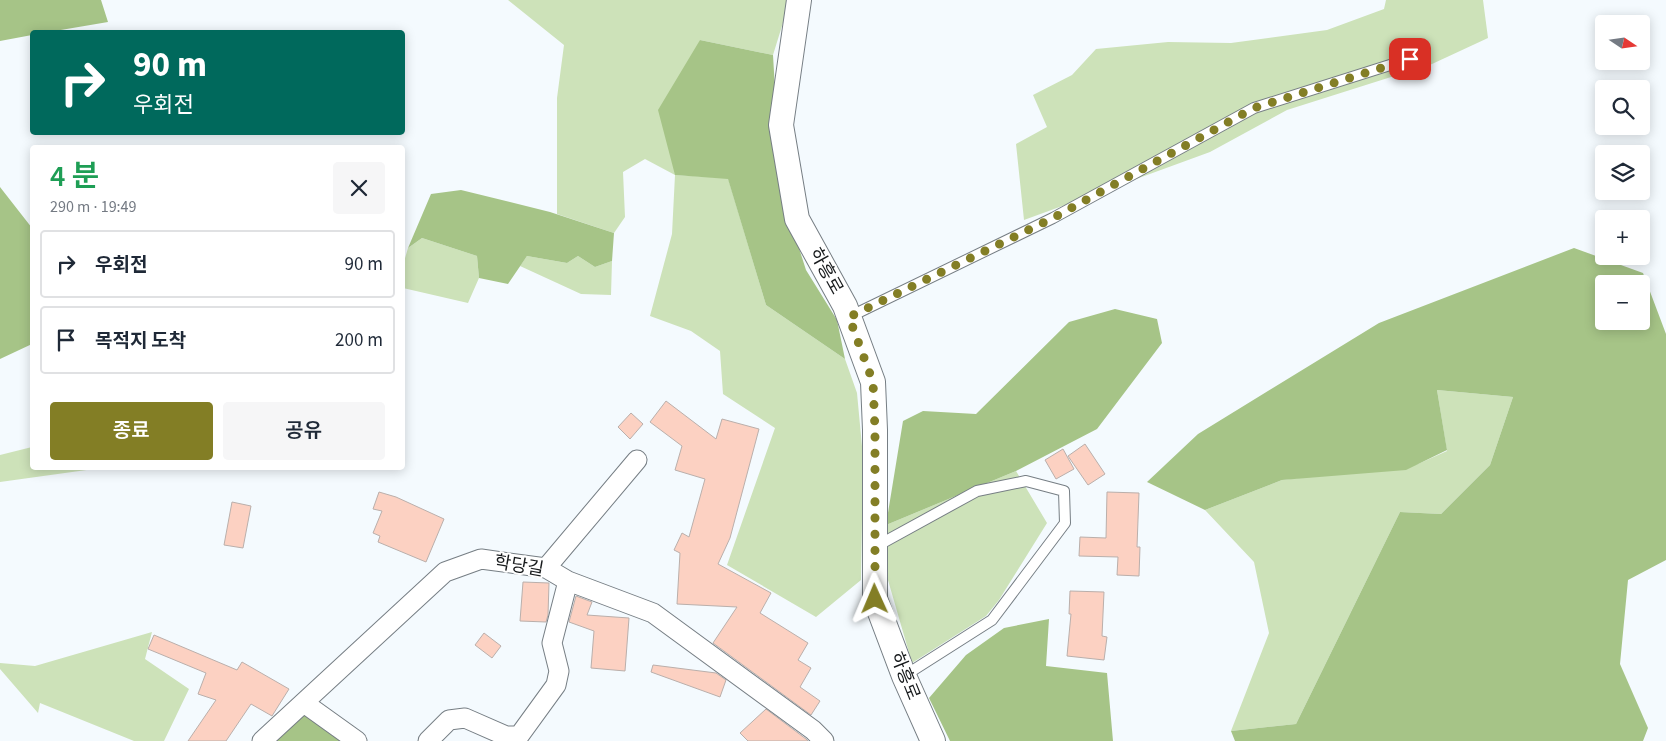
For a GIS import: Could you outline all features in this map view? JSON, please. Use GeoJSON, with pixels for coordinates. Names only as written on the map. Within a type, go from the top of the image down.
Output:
{"type":"FeatureCollection","features":[{"type":"Feature","properties":{"kind":"street","name":"하흥로"},"geometry":{"type":"LineString","coordinates":[[799,0],[781,125],[798,219],[845,306],[873,382],[875,430],[875,599],[904,676],[933,741]]}},
{"type":"Feature","properties":{"kind":"street"},"geometry":{"type":"LineString","coordinates":[[546,568],[637,460]]}},
{"type":"Feature","properties":{"kind":"street","name":"학당길"},"geometry":{"type":"LineString","coordinates":[[262,741],[445,572],[481,559],[546,568],[568,581],[653,613],[813,730],[824,741]]}},
{"type":"Feature","properties":{"kind":"street"},"geometry":{"type":"LineString","coordinates":[[428,741],[448,720],[465,718],[506,736],[519,736],[556,685],[559,671],[552,643],[568,581]]}},
{"type":"Feature","properties":{"kind":"street"},"geometry":{"type":"LineString","coordinates":[[304,703],[357,741]]}},
{"type":"Feature","properties":{"kind":"lane"},"geometry":{"type":"LineString","coordinates":[[849,317],[1053,218],[1254,108],[1410,59]]}},
{"type":"Feature","properties":{"kind":"lane"},"geometry":{"type":"LineString","coordinates":[[874,547],[976,490],[1026,481],[1064,491],[1065,523],[992,620],[904,676]]}},
{"type":"Feature","properties":{"kind":"green space"},"geometry":{"type":"Polygon","coordinates":[[[0,0],[101,0],[108,22],[61,30],[30,30],[30,35],[0,41],[0,0]]]}},
{"type":"Feature","properties":{"kind":"green space"},"geometry":{"type":"Polygon","coordinates":[[[508,0],[790,0],[773,55],[700,40],[675,175],[645,159],[623,172],[625,217],[614,233],[557,214],[557,98],[564,45],[508,0]]]}},
{"type":"Feature","properties":{"kind":"green space"},"geometry":{"type":"Polygon","coordinates":[[[1386,0],[1483,0],[1488,38],[1432,64],[1287,110],[1210,152],[1024,220],[1016,144],[1047,127],[1033,95],[1072,75],[1096,49],[1168,42],[1231,43],[1327,30],[1384,9],[1386,0]]]}},
{"type":"Feature","properties":{"kind":"green space"},"geometry":{"type":"Polygon","coordinates":[[[700,40],[773,55],[781,192],[806,270],[837,320],[845,359],[766,305],[728,179],[675,175],[658,110],[700,40]]]}},
{"type":"Feature","properties":{"kind":"green space"},"geometry":{"type":"Polygon","coordinates":[[[675,175],[728,178],[766,305],[845,359],[857,393],[863,457],[861,580],[816,617],[727,565],[775,428],[723,394],[720,351],[691,331],[650,316],[672,234],[675,175]]]}},
{"type":"Feature","properties":{"kind":"green space"},"geometry":{"type":"Polygon","coordinates":[[[0,187],[30,225],[30,345],[0,359],[0,187]]]}},
{"type":"Feature","properties":{"kind":"green space"},"geometry":{"type":"Polygon","coordinates":[[[461,190],[550,212],[614,233],[612,261],[595,267],[578,256],[567,263],[527,256],[508,284],[479,278],[477,256],[422,238],[408,248],[431,194],[461,190]]]}},
{"type":"Feature","properties":{"kind":"green space"},"geometry":{"type":"Polygon","coordinates":[[[422,238],[477,256],[479,278],[468,303],[405,288],[405,258],[408,248],[422,238]]]}},
{"type":"Feature","properties":{"kind":"green space"},"geometry":{"type":"Polygon","coordinates":[[[1574,248],[1595,256],[1595,265],[1621,265],[1643,273],[1644,275],[1595,275],[1595,330],[1650,330],[1650,292],[1666,334],[1666,560],[1628,580],[1620,664],[1648,728],[1643,741],[1235,741],[1231,731],[1296,724],[1400,512],[1441,514],[1490,465],[1513,397],[1437,390],[1447,450],[1406,470],[1282,480],[1205,510],[1147,482],[1198,434],[1379,323],[1574,248]]]}},
{"type":"Feature","properties":{"kind":"green space"},"geometry":{"type":"Polygon","coordinates":[[[527,256],[567,263],[578,256],[595,267],[612,261],[611,295],[581,294],[520,266],[527,256]]]}},
{"type":"Feature","properties":{"kind":"green space"},"geometry":{"type":"Polygon","coordinates":[[[1115,309],[1157,319],[1162,343],[1097,429],[1016,471],[886,525],[903,421],[923,411],[976,414],[1069,322],[1115,309]]]}},
{"type":"Feature","properties":{"kind":"green space"},"geometry":{"type":"Polygon","coordinates":[[[1437,390],[1513,397],[1490,465],[1441,514],[1400,512],[1296,724],[1231,731],[1269,633],[1254,562],[1205,510],[1282,480],[1418,464],[1447,451],[1437,390]]]}},
{"type":"Feature","properties":{"kind":"green space"},"geometry":{"type":"Polygon","coordinates":[[[30,448],[30,470],[87,470],[0,482],[0,455],[30,448]]]}},
{"type":"Feature","properties":{"kind":"green space"},"geometry":{"type":"Polygon","coordinates":[[[1016,471],[1047,523],[999,600],[986,616],[912,663],[881,556],[886,525],[1016,471]]]}},
{"type":"Feature","properties":{"kind":"green space"},"geometry":{"type":"Polygon","coordinates":[[[1049,619],[1046,666],[1107,673],[1113,741],[950,741],[929,698],[966,655],[1004,628],[1049,619]]]}},
{"type":"Feature","properties":{"kind":"green space"},"geometry":{"type":"Polygon","coordinates":[[[152,632],[145,659],[189,689],[164,741],[134,741],[40,703],[38,713],[0,669],[0,663],[35,666],[152,632]]]}},
{"type":"Feature","properties":{"kind":"green space"},"geometry":{"type":"Polygon","coordinates":[[[304,712],[346,741],[275,741],[304,712]]]}},
{"type":"Feature","properties":{"kind":"building"},"geometry":{"type":"Polygon","coordinates":[[[666,401],[716,439],[722,419],[759,429],[730,538],[718,564],[771,593],[760,613],[808,643],[798,660],[811,668],[800,687],[820,701],[811,715],[713,643],[737,607],[677,604],[680,553],[674,550],[682,533],[689,537],[705,479],[675,470],[682,446],[650,422],[666,401]]]}},
{"type":"Feature","properties":{"kind":"building"},"geometry":{"type":"Polygon","coordinates":[[[631,413],[643,424],[630,439],[618,427],[631,413]]]}},
{"type":"Feature","properties":{"kind":"building"},"geometry":{"type":"Polygon","coordinates":[[[1085,444],[1105,474],[1088,485],[1068,456],[1085,444]]]}},
{"type":"Feature","properties":{"kind":"building"},"geometry":{"type":"Polygon","coordinates":[[[1063,449],[1074,469],[1056,479],[1045,460],[1063,449]]]}},
{"type":"Feature","properties":{"kind":"building"},"geometry":{"type":"Polygon","coordinates":[[[379,492],[396,497],[444,519],[426,562],[378,542],[380,536],[373,533],[382,511],[373,509],[379,492]]]}},
{"type":"Feature","properties":{"kind":"building"},"geometry":{"type":"Polygon","coordinates":[[[1107,492],[1139,493],[1137,547],[1140,547],[1139,576],[1117,575],[1118,557],[1079,556],[1080,537],[1106,538],[1107,492]]]}},
{"type":"Feature","properties":{"kind":"building"},"geometry":{"type":"Polygon","coordinates":[[[232,502],[251,506],[243,548],[224,545],[232,502]]]}},
{"type":"Feature","properties":{"kind":"building"},"geometry":{"type":"Polygon","coordinates":[[[523,582],[549,583],[546,622],[520,621],[523,582]]]}},
{"type":"Feature","properties":{"kind":"building"},"geometry":{"type":"Polygon","coordinates":[[[1070,591],[1104,592],[1102,636],[1107,637],[1104,660],[1067,656],[1071,614],[1069,614],[1070,591]]]}},
{"type":"Feature","properties":{"kind":"building"},"geometry":{"type":"Polygon","coordinates":[[[576,596],[592,602],[587,615],[629,618],[625,671],[591,668],[594,631],[569,622],[576,596]]]}},
{"type":"Feature","properties":{"kind":"building"},"geometry":{"type":"Polygon","coordinates":[[[484,633],[501,646],[492,658],[475,645],[484,633]]]}},
{"type":"Feature","properties":{"kind":"building"},"geometry":{"type":"Polygon","coordinates":[[[154,635],[237,670],[242,662],[289,689],[272,716],[251,704],[226,741],[188,741],[216,700],[198,694],[206,673],[148,649],[154,635]]]}},
{"type":"Feature","properties":{"kind":"building"},"geometry":{"type":"Polygon","coordinates":[[[653,665],[716,673],[726,680],[720,697],[651,672],[653,665]]]}},
{"type":"Feature","properties":{"kind":"building"},"geometry":{"type":"Polygon","coordinates":[[[766,709],[808,741],[748,741],[740,733],[766,709]]]}},
{"type":"Feature","properties":{"kind":"route"},"geometry":{"type":"LineString","coordinates":[[875,599],[875,430],[873,382],[849,317],[1053,218],[1254,108],[1410,59]]}}]}
